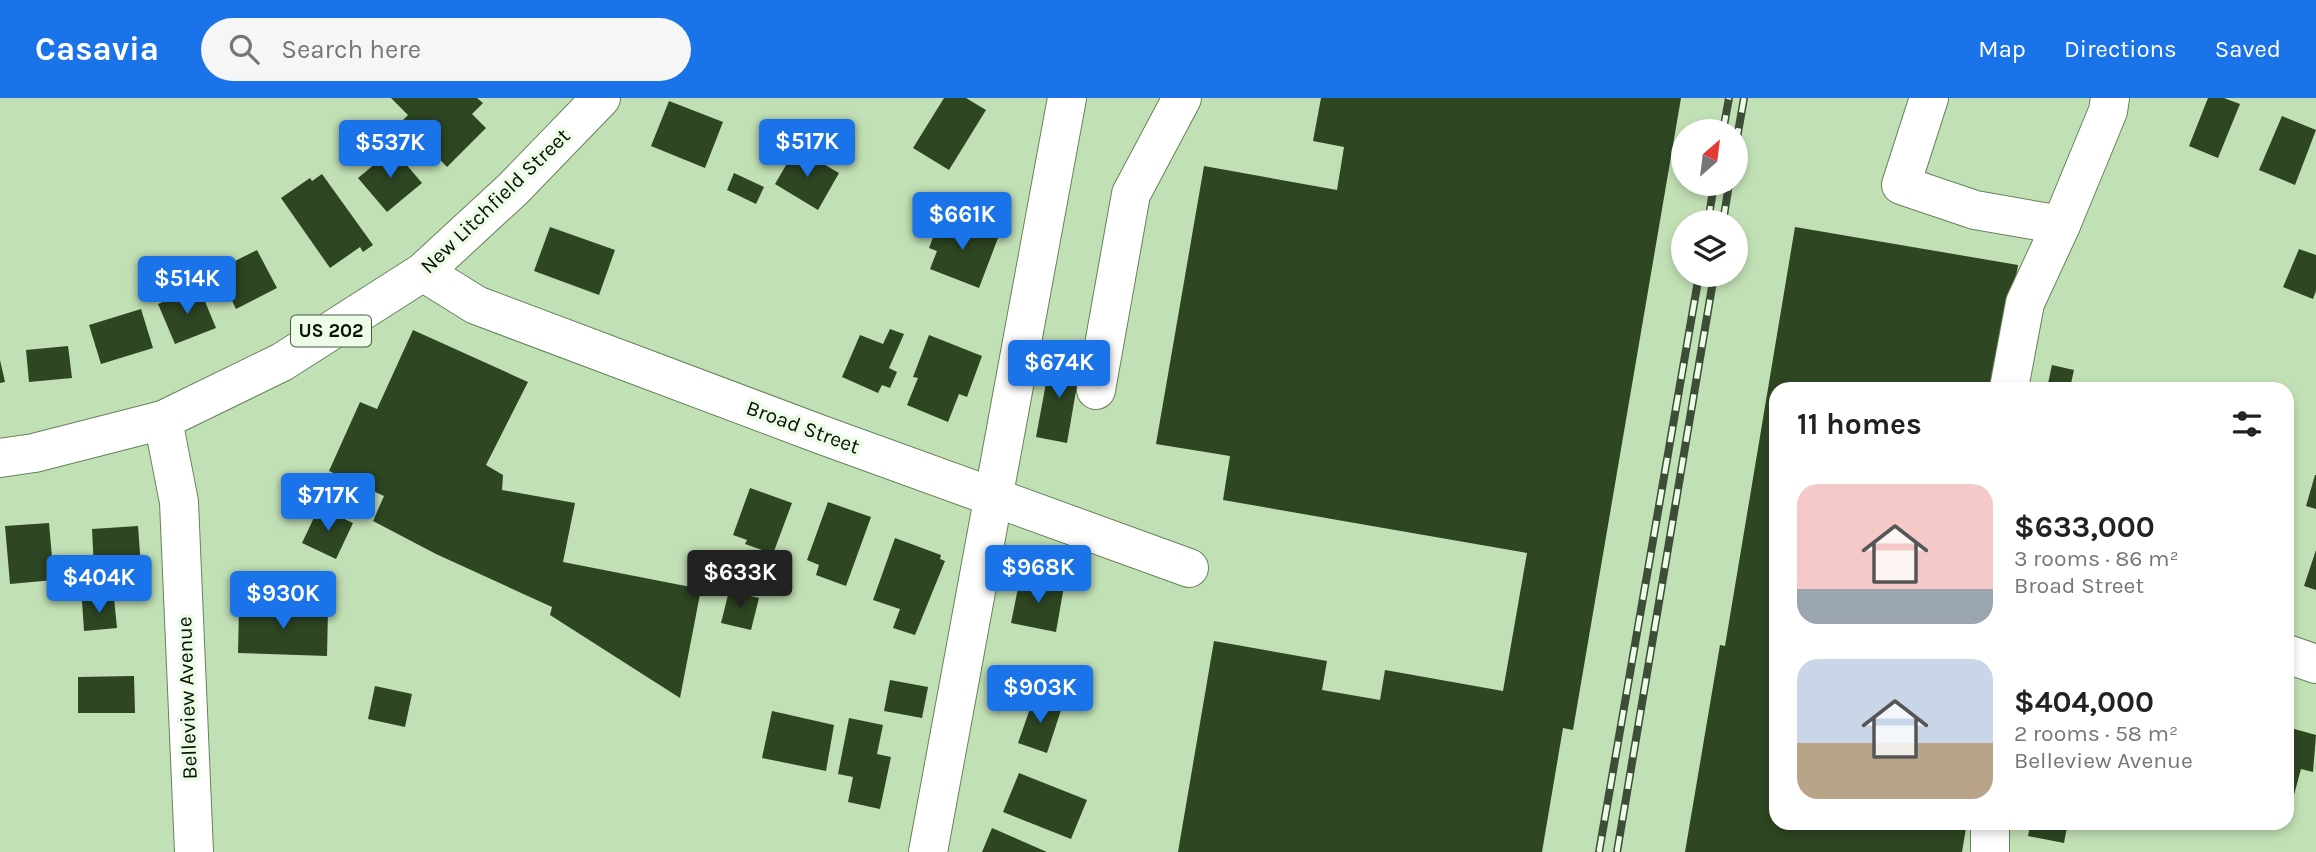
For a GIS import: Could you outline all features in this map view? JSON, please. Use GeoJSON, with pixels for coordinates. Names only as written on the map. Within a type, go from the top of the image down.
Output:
{"type":"FeatureCollection","features":[{"type":"Feature","properties":{"kind":"main road","name":"New Litchfield Street"},"geometry":{"type":"LineString","coordinates":[[0,458],[34,453],[163,420],[282,362],[423,272],[513,190],[601,98]]}},
{"type":"Feature","properties":{"kind":"main road"},"geometry":{"type":"LineString","coordinates":[[928,852],[1067,98]]}},
{"type":"Feature","properties":{"kind":"main road"},"geometry":{"type":"LineString","coordinates":[[1096,390],[1131,194],[1182,98]]}},
{"type":"Feature","properties":{"kind":"main road"},"geometry":{"type":"LineString","coordinates":[[1929,98],[1901,185],[1975,210],[2061,225]]}},
{"type":"Feature","properties":{"kind":"main road"},"geometry":{"type":"LineString","coordinates":[[2010,382],[2025,303],[2061,225],[2108,111],[2110,98]]}},
{"type":"Feature","properties":{"kind":"main road","name":"Broad Street"},"geometry":{"type":"LineString","coordinates":[[423,272],[476,305],[822,435],[994,495],[1189,568]]}},
{"type":"Feature","properties":{"kind":"main road","name":"Belleview Avenue"},"geometry":{"type":"LineString","coordinates":[[163,420],[179,502],[193,836]]}},
{"type":"Feature","properties":{"kind":"main road"},"geometry":{"type":"LineString","coordinates":[[2294,656],[2316,664]]}},
{"type":"Feature","properties":{"kind":"main road"},"geometry":{"type":"LineString","coordinates":[[1990,830],[1990,852]]}},
{"type":"Feature","properties":{"kind":"building"},"geometry":{"type":"Polygon","coordinates":[[[391,98],[477,98],[483,103],[472,114],[486,128],[447,167],[402,121],[408,115],[391,98]]]}},
{"type":"Feature","properties":{"kind":"building"},"geometry":{"type":"Polygon","coordinates":[[[944,98],[966,98],[986,110],[949,170],[913,148],[944,98]]]}},
{"type":"Feature","properties":{"kind":"building"},"geometry":{"type":"Polygon","coordinates":[[[1321,98],[1681,98],[1677,119],[1671,119],[1671,157],[1573,730],[1563,728],[1542,852],[1178,852],[1214,641],[1327,661],[1322,690],[1380,700],[1385,670],[1503,691],[1527,553],[1223,500],[1230,456],[1156,444],[1204,166],[1337,190],[1344,147],[1313,141],[1321,98]]]}},
{"type":"Feature","properties":{"kind":"building"},"geometry":{"type":"Polygon","coordinates":[[[2208,98],[2224,98],[2240,104],[2218,158],[2189,146],[2208,98]]]}},
{"type":"Feature","properties":{"kind":"building"},"geometry":{"type":"Polygon","coordinates":[[[669,101],[723,122],[705,168],[651,146],[669,101]]]}},
{"type":"Feature","properties":{"kind":"building"},"geometry":{"type":"Polygon","coordinates":[[[2282,116],[2316,130],[2295,185],[2259,170],[2282,116]]]}},
{"type":"Feature","properties":{"kind":"building"},"geometry":{"type":"Polygon","coordinates":[[[796,148],[839,173],[818,210],[775,184],[796,148]]]}},
{"type":"Feature","properties":{"kind":"building"},"geometry":{"type":"Polygon","coordinates":[[[393,149],[422,183],[387,212],[358,178],[393,149]]]}},
{"type":"Feature","properties":{"kind":"building"},"geometry":{"type":"Polygon","coordinates":[[[734,173],[764,187],[756,204],[727,190],[734,173]]]}},
{"type":"Feature","properties":{"kind":"building"},"geometry":{"type":"Polygon","coordinates":[[[322,174],[373,245],[363,252],[360,247],[330,268],[281,198],[310,178],[312,181],[322,174]]]}},
{"type":"Feature","properties":{"kind":"building"},"geometry":{"type":"Polygon","coordinates":[[[941,216],[998,238],[979,288],[930,269],[937,251],[929,248],[941,216]]]}},
{"type":"Feature","properties":{"kind":"building"},"geometry":{"type":"Polygon","coordinates":[[[550,227],[615,250],[599,295],[534,271],[550,227]]]}},
{"type":"Feature","properties":{"kind":"building"},"geometry":{"type":"Polygon","coordinates":[[[1795,227],[2018,265],[1998,382],[1769,382],[1795,227]]]}},
{"type":"Feature","properties":{"kind":"building"},"geometry":{"type":"Polygon","coordinates":[[[2299,249],[2316,255],[2316,291],[2313,299],[2283,287],[2299,249]]]}},
{"type":"Feature","properties":{"kind":"building"},"geometry":{"type":"Polygon","coordinates":[[[257,250],[277,288],[236,309],[217,270],[257,250]]]}},
{"type":"Feature","properties":{"kind":"building"},"geometry":{"type":"Polygon","coordinates":[[[199,287],[216,328],[175,344],[158,304],[199,287]]]}},
{"type":"Feature","properties":{"kind":"building"},"geometry":{"type":"Polygon","coordinates":[[[141,309],[153,348],[101,364],[89,325],[141,309]]]}},
{"type":"Feature","properties":{"kind":"building"},"geometry":{"type":"Polygon","coordinates":[[[890,329],[904,334],[889,368],[897,372],[890,388],[882,385],[878,393],[842,377],[860,335],[883,344],[890,329]]]}},
{"type":"Feature","properties":{"kind":"building"},"geometry":{"type":"Polygon","coordinates":[[[413,330],[528,382],[486,465],[503,475],[502,490],[575,503],[563,562],[701,589],[680,698],[550,615],[552,607],[436,554],[373,521],[384,496],[329,471],[360,402],[377,409],[413,330]]]}},
{"type":"Feature","properties":{"kind":"building"},"geometry":{"type":"Polygon","coordinates":[[[929,335],[982,356],[967,397],[959,394],[948,422],[907,405],[918,378],[913,377],[929,335]]]}},
{"type":"Feature","properties":{"kind":"building"},"geometry":{"type":"Polygon","coordinates":[[[68,346],[72,378],[29,382],[26,350],[68,346]]]}},
{"type":"Feature","properties":{"kind":"building"},"geometry":{"type":"Polygon","coordinates":[[[1051,356],[1081,362],[1067,443],[1036,437],[1051,356]]]}},
{"type":"Feature","properties":{"kind":"building"},"geometry":{"type":"Polygon","coordinates":[[[0,360],[5,382],[0,383],[0,360]]]}},
{"type":"Feature","properties":{"kind":"building"},"geometry":{"type":"Polygon","coordinates":[[[2052,365],[2074,370],[2071,382],[2048,382],[2052,365]]]}},
{"type":"Feature","properties":{"kind":"building"},"geometry":{"type":"Polygon","coordinates":[[[1769,383],[1769,830],[1966,830],[1962,852],[1685,852],[1720,645],[1725,646],[1769,383]]]}},
{"type":"Feature","properties":{"kind":"building"},"geometry":{"type":"Polygon","coordinates":[[[2316,475],[2316,509],[2306,506],[2316,475]]]}},
{"type":"Feature","properties":{"kind":"building"},"geometry":{"type":"Polygon","coordinates":[[[750,488],[792,503],[773,554],[745,544],[747,540],[733,535],[750,488]]]}},
{"type":"Feature","properties":{"kind":"building"},"geometry":{"type":"Polygon","coordinates":[[[828,502],[871,517],[846,586],[816,575],[819,565],[807,560],[828,502]]]}},
{"type":"Feature","properties":{"kind":"building"},"geometry":{"type":"Polygon","coordinates":[[[319,507],[353,523],[336,559],[302,543],[319,507]]]}},
{"type":"Feature","properties":{"kind":"building"},"geometry":{"type":"Polygon","coordinates":[[[49,523],[54,580],[10,584],[5,526],[49,523]]]}},
{"type":"Feature","properties":{"kind":"building"},"geometry":{"type":"Polygon","coordinates":[[[138,526],[141,567],[94,570],[92,529],[138,526]]]}},
{"type":"Feature","properties":{"kind":"building"},"geometry":{"type":"Polygon","coordinates":[[[895,538],[941,555],[940,559],[945,561],[915,635],[893,628],[900,609],[873,600],[895,538]]]}},
{"type":"Feature","properties":{"kind":"building"},"geometry":{"type":"Polygon","coordinates":[[[2316,550],[2316,590],[2304,586],[2316,550]]]}},
{"type":"Feature","properties":{"kind":"building"},"geometry":{"type":"Polygon","coordinates":[[[1020,578],[1064,586],[1056,632],[1011,623],[1020,578]]]}},
{"type":"Feature","properties":{"kind":"building"},"geometry":{"type":"Polygon","coordinates":[[[729,591],[759,598],[751,630],[721,623],[729,591]]]}},
{"type":"Feature","properties":{"kind":"building"},"geometry":{"type":"Polygon","coordinates":[[[114,598],[117,628],[84,631],[82,601],[114,598]]]}},
{"type":"Feature","properties":{"kind":"building"},"geometry":{"type":"Polygon","coordinates":[[[239,607],[328,609],[327,656],[238,653],[239,607]]]}},
{"type":"Feature","properties":{"kind":"building"},"geometry":{"type":"Polygon","coordinates":[[[134,676],[135,713],[78,713],[78,677],[134,676]]]}},
{"type":"Feature","properties":{"kind":"building"},"geometry":{"type":"Polygon","coordinates":[[[890,680],[928,687],[922,718],[884,711],[890,680]]]}},
{"type":"Feature","properties":{"kind":"building"},"geometry":{"type":"Polygon","coordinates":[[[375,686],[412,694],[405,727],[368,719],[375,686]]]}},
{"type":"Feature","properties":{"kind":"building"},"geometry":{"type":"Polygon","coordinates":[[[1034,697],[1062,707],[1047,753],[1018,743],[1034,697]]]}},
{"type":"Feature","properties":{"kind":"building"},"geometry":{"type":"Polygon","coordinates":[[[772,711],[834,725],[826,771],[762,758],[772,711]]]}},
{"type":"Feature","properties":{"kind":"building"},"geometry":{"type":"Polygon","coordinates":[[[849,718],[883,725],[877,754],[891,757],[880,809],[848,802],[853,777],[838,774],[849,718]]]}},
{"type":"Feature","properties":{"kind":"building"},"geometry":{"type":"Polygon","coordinates":[[[2294,729],[2316,735],[2313,772],[2301,769],[2294,795],[2294,729]]]}},
{"type":"Feature","properties":{"kind":"building"},"geometry":{"type":"Polygon","coordinates":[[[1019,773],[1087,800],[1071,839],[1003,812],[1019,773]]]}},
{"type":"Feature","properties":{"kind":"building"},"geometry":{"type":"Polygon","coordinates":[[[992,828],[1047,852],[982,852],[992,828]]]}},
{"type":"Feature","properties":{"kind":"building"},"geometry":{"type":"Polygon","coordinates":[[[2029,830],[2066,830],[2064,843],[2028,836],[2029,830]]]}},
{"type":"Feature","properties":{"kind":"railway"},"geometry":{"type":"LineString","coordinates":[[1725,119],[1729,98]]}},
{"type":"Feature","properties":{"kind":"railway"},"geometry":{"type":"LineString","coordinates":[[1740,119],[1744,98]]}},
{"type":"Feature","properties":{"kind":"railway"},"geometry":{"type":"LineString","coordinates":[[1710,210],[1712,196]]}},
{"type":"Feature","properties":{"kind":"railway"},"geometry":{"type":"LineString","coordinates":[[1725,210],[1727,196]]}},
{"type":"Feature","properties":{"kind":"railway"},"geometry":{"type":"LineString","coordinates":[[1599,852],[1697,287]]}},
{"type":"Feature","properties":{"kind":"railway"},"geometry":{"type":"LineString","coordinates":[[1617,852],[1712,287]]}}]}
